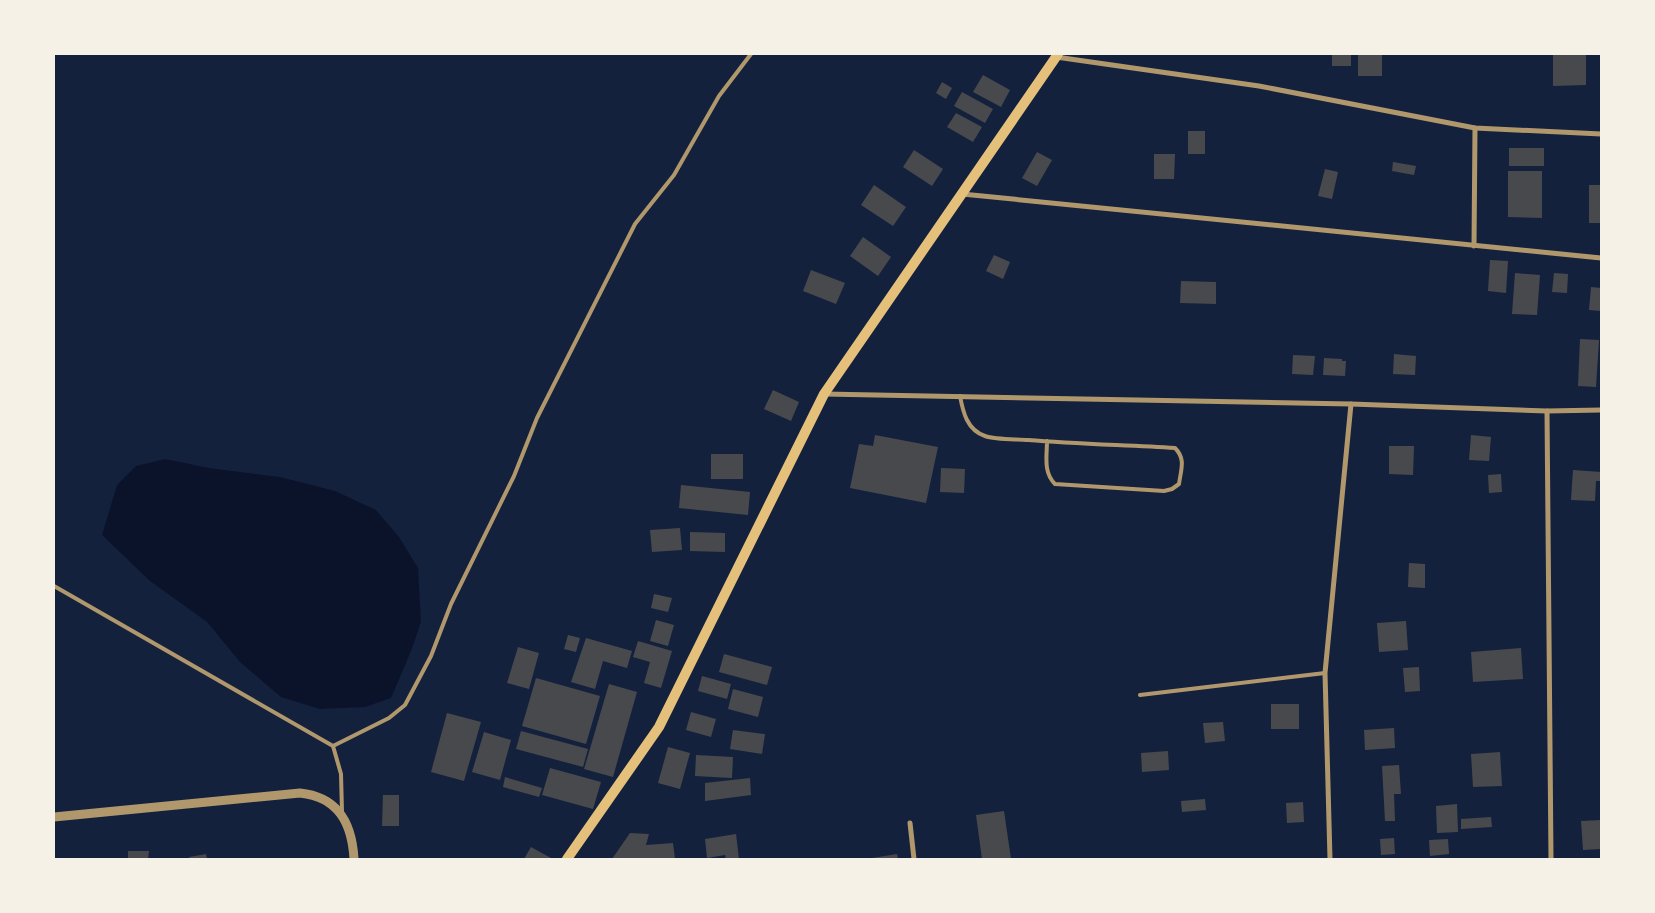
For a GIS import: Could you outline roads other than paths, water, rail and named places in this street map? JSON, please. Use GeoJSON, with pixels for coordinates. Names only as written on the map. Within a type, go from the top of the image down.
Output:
{"type":"FeatureCollection","features":[{"type":"Feature","properties":{"kind":"main road"},"geometry":{"type":"LineString","coordinates":[[567,859],[659,727],[824,394],[1057,55]]}},
{"type":"Feature","properties":{"kind":"street"},"geometry":{"type":"LineString","coordinates":[[1057,55],[1259,86],[1475,128],[1601,134]]}},
{"type":"Feature","properties":{"kind":"street"},"geometry":{"type":"LineString","coordinates":[[1474,246],[1475,128]]}},
{"type":"Feature","properties":{"kind":"street"},"geometry":{"type":"LineString","coordinates":[[962,194],[1601,258]]}},
{"type":"Feature","properties":{"kind":"street"},"geometry":{"type":"LineString","coordinates":[[824,394],[1351,404],[1547,411],[1601,410]]}},
{"type":"Feature","properties":{"kind":"street"},"geometry":{"type":"LineString","coordinates":[[1330,859],[1325,673],[1351,404]]}},
{"type":"Feature","properties":{"kind":"street"},"geometry":{"type":"LineString","coordinates":[[1547,411],[1551,859]]}},
{"type":"Feature","properties":{"kind":"street"},"geometry":{"type":"LineString","coordinates":[[54,817],[300,794],[315,795],[324,799],[342,816],[351,835],[354,859]]}},
{"type":"Feature","properties":{"kind":"street"},"geometry":{"type":"LineString","coordinates":[[910,823],[914,859]]}},
{"type":"Feature","properties":{"kind":"lane"},"geometry":{"type":"LineString","coordinates":[[333,746],[389,718],[405,705],[431,656],[451,604],[514,476],[537,418],[634,224],[674,175],[720,96],[751,54]]}},
{"type":"Feature","properties":{"kind":"lane"},"geometry":{"type":"LineString","coordinates":[[960,396],[963,414],[968,423],[976,431],[986,436],[1174,448],[1181,454],[1182,462],[1179,484],[1164,491],[1055,484],[1047,472],[1047,441]]}},
{"type":"Feature","properties":{"kind":"lane"},"geometry":{"type":"LineString","coordinates":[[54,586],[333,746],[341,774],[342,816]]}},
{"type":"Feature","properties":{"kind":"lane"},"geometry":{"type":"LineString","coordinates":[[1140,695],[1325,673]]}},
{"type":"Feature","properties":{"kind":"water"},"geometry":{"type":"Polygon","coordinates":[[[165,459],[209,468],[280,477],[335,491],[376,510],[399,537],[418,568],[421,622],[391,698],[365,707],[320,709],[281,697],[240,662],[207,622],[150,581],[102,535],[117,485],[136,466],[165,459]]]}}]}
